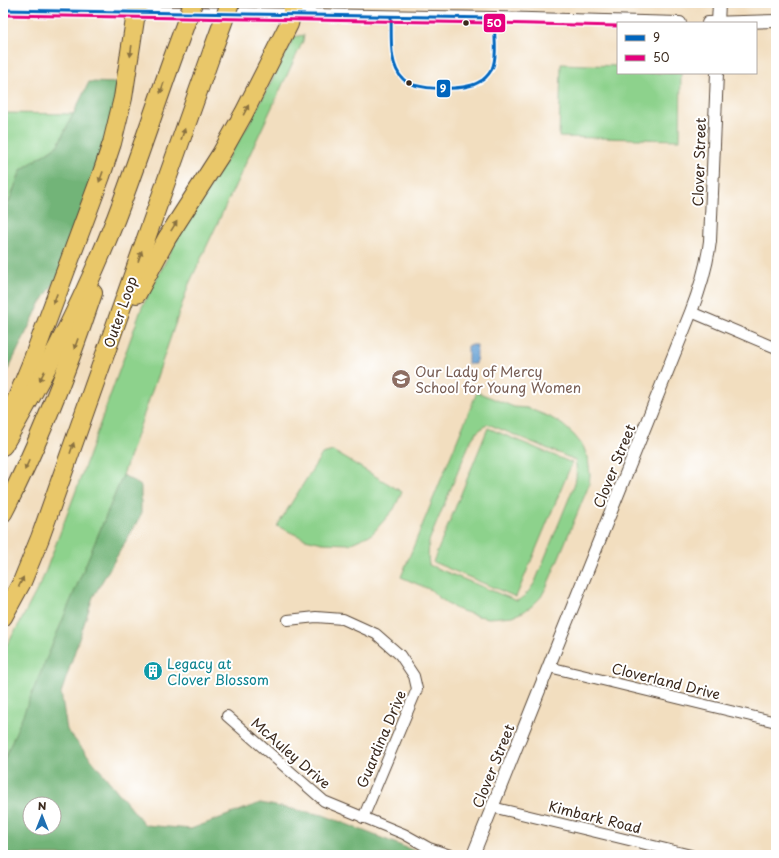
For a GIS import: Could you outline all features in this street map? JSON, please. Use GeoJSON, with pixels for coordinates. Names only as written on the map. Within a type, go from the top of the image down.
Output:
{"type":"FeatureCollection","features":[{"type":"Feature","properties":{"kind":"highway"},"geometry":{"type":"LineString","coordinates":[[3,513],[32,452],[66,373],[132,174],[193,3]]}},
{"type":"Feature","properties":{"kind":"highway","name":"Outer Loop"},"geometry":{"type":"LineString","coordinates":[[3,617],[22,582],[35,553],[230,3]]}},
{"type":"Feature","properties":{"kind":"highway"},"geometry":{"type":"LineString","coordinates":[[3,426],[27,374],[107,158],[122,102],[138,8]]}},
{"type":"Feature","properties":{"kind":"highway"},"geometry":{"type":"LineString","coordinates":[[99,372],[152,264],[221,154],[244,113],[285,34],[293,9]]}},
{"type":"Feature","properties":{"kind":"highway"},"geometry":{"type":"LineString","coordinates":[[3,446],[34,392],[67,327],[102,250],[132,174]]}},
{"type":"Feature","properties":{"kind":"street"},"geometry":{"type":"LineString","coordinates":[[718,22],[719,3]]}},
{"type":"Feature","properties":{"kind":"street"},"geometry":{"type":"LineString","coordinates":[[3,10],[48,7],[293,9],[652,22]]}},
{"type":"Feature","properties":{"kind":"street"},"geometry":{"type":"LineString","coordinates":[[747,22],[776,21]]}},
{"type":"Feature","properties":{"kind":"street","name":"Clover Street"},"geometry":{"type":"LineString","coordinates":[[473,855],[692,312],[705,271],[710,241],[717,74]]}},
{"type":"Feature","properties":{"kind":"street"},"geometry":{"type":"LineString","coordinates":[[692,312],[776,348]]}},
{"type":"Feature","properties":{"kind":"street","name":"Guardina Drive"},"geometry":{"type":"LineString","coordinates":[[288,620],[316,617],[343,619],[376,634],[400,655],[414,676],[417,689],[363,818]]}},
{"type":"Feature","properties":{"kind":"street","name":"Cloverland Drive"},"geometry":{"type":"LineString","coordinates":[[549,667],[776,722]]}},
{"type":"Feature","properties":{"kind":"street","name":"McAuley Drive"},"geometry":{"type":"LineString","coordinates":[[227,716],[324,801],[404,834],[429,848],[450,855]]}},
{"type":"Feature","properties":{"kind":"street","name":"Kimbark Road"},"geometry":{"type":"LineString","coordinates":[[492,807],[692,855]]}},
{"type":"Feature","properties":{"kind":"green space"},"geometry":{"type":"Polygon","coordinates":[[[304,35],[303,41],[189,284],[123,475],[3,765],[3,651],[22,619],[43,578],[142,307],[178,237],[247,127],[290,46],[293,37],[304,35]]]}},
{"type":"Feature","properties":{"kind":"green space"},"geometry":{"type":"Polygon","coordinates":[[[561,64],[617,66],[617,74],[681,74],[680,140],[559,137],[561,64]]]}},
{"type":"Feature","properties":{"kind":"green space"},"geometry":{"type":"Polygon","coordinates":[[[89,82],[120,83],[116,110],[58,277],[40,304],[3,380],[3,218],[21,170],[58,145],[89,82]]]}},
{"type":"Feature","properties":{"kind":"green space"},"geometry":{"type":"Polygon","coordinates":[[[3,113],[73,114],[58,145],[21,170],[3,218],[3,113]]]}},
{"type":"Feature","properties":{"kind":"green space"},"geometry":{"type":"Polygon","coordinates":[[[477,392],[514,407],[527,408],[550,417],[563,425],[583,446],[588,458],[590,475],[589,485],[547,586],[541,597],[532,606],[513,616],[489,618],[478,616],[456,609],[438,597],[431,590],[401,577],[477,392]],[[488,424],[477,432],[471,440],[429,541],[429,565],[517,601],[520,599],[528,593],[535,582],[574,486],[576,479],[575,460],[488,424]]]}},
{"type":"Feature","properties":{"kind":"green space"},"geometry":{"type":"Polygon","coordinates":[[[488,428],[572,463],[516,597],[433,562],[488,428]]]}},
{"type":"Feature","properties":{"kind":"green space"},"geometry":{"type":"Polygon","coordinates":[[[333,451],[402,492],[394,509],[372,534],[349,544],[323,543],[305,539],[277,526],[322,454],[333,451]]]}},
{"type":"Feature","properties":{"kind":"green space"},"geometry":{"type":"Polygon","coordinates":[[[123,475],[141,486],[141,515],[93,597],[61,693],[67,730],[145,825],[191,829],[260,803],[323,815],[425,855],[3,855],[3,765],[123,475]]]}},
{"type":"Feature","properties":{"kind":"water"},"geometry":{"type":"Polygon","coordinates":[[[468,345],[477,345],[476,364],[468,364],[468,345]]]}},
{"type":"Feature","properties":{"kind":"transit line","name":"9"},"geometry":{"type":"LineString","coordinates":[[3,10],[494,18]]}},
{"type":"Feature","properties":{"kind":"transit line","name":"50"},"geometry":{"type":"LineString","coordinates":[[3,15],[617,26]]}},
{"type":"Feature","properties":{"kind":"transit line","name":"9"},"geometry":{"type":"LineString","coordinates":[[391,17],[392,50],[398,73],[409,83],[429,88],[463,87],[479,82],[486,77],[492,69],[495,57],[494,18]]}},
{"type":"Feature","properties":{"kind":"place","name":"Our Lady of Mercy School for Young Women"},"geometry":{"type":"Point","coordinates":[401,379]}},
{"type":"Feature","properties":{"kind":"place","name":"Legacy at Clover Blossom"},"geometry":{"type":"Point","coordinates":[153,671]}}]}
